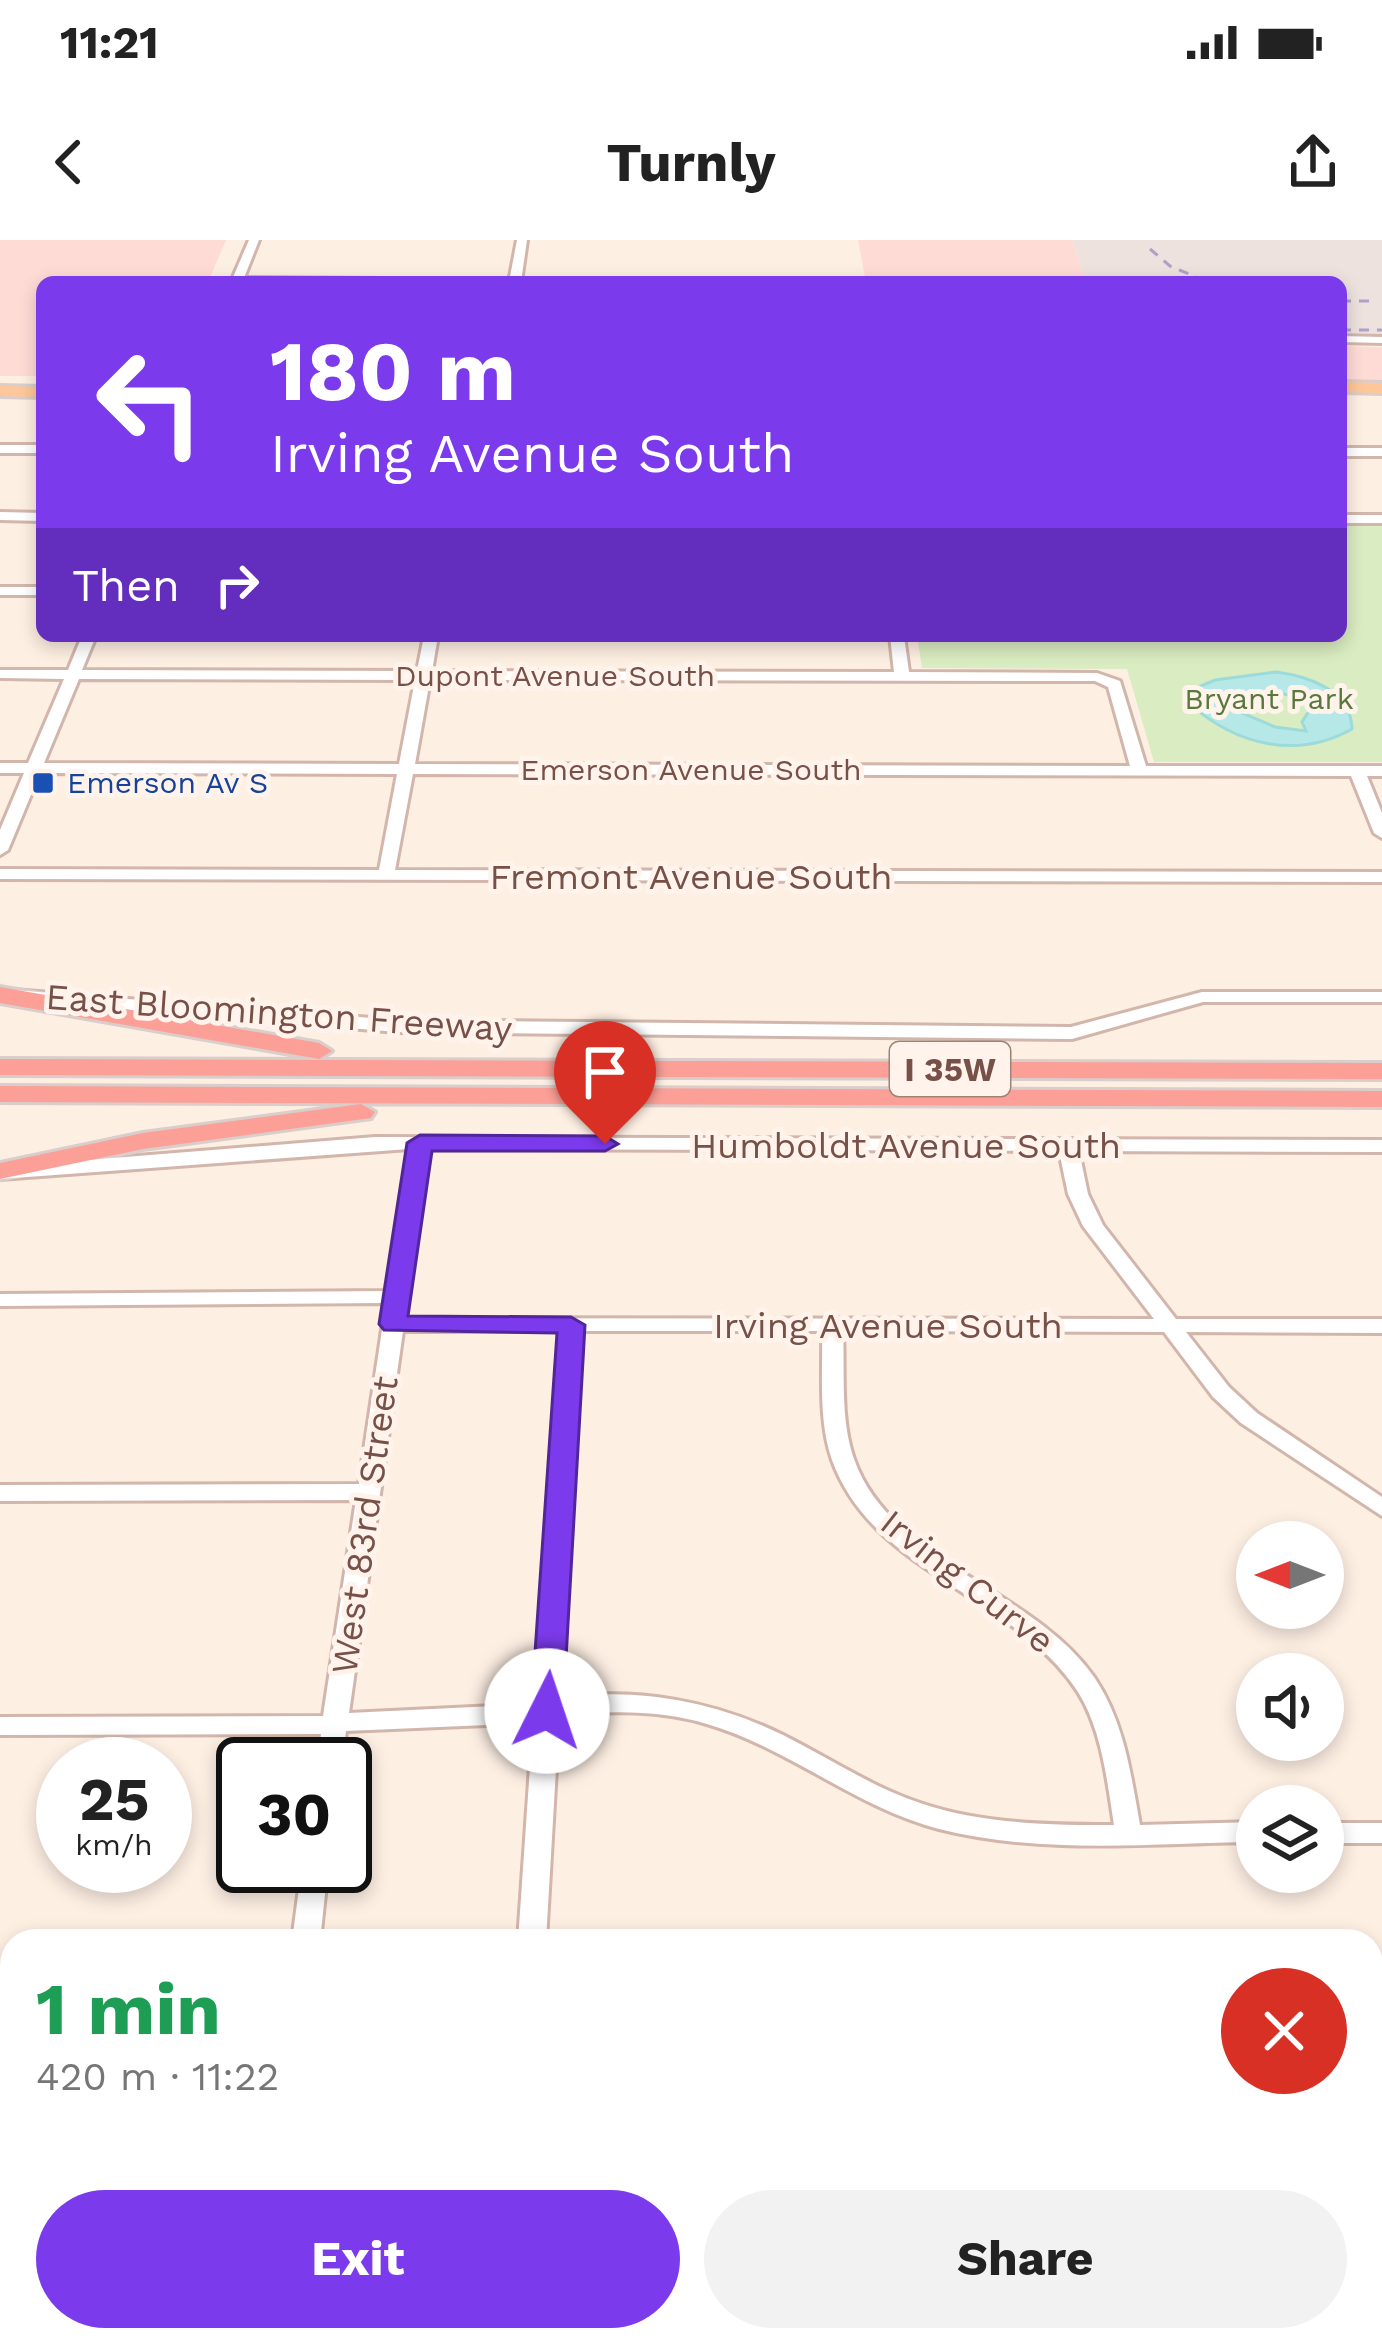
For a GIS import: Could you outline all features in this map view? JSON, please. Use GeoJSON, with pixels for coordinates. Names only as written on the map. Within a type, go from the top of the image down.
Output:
{"type":"FeatureCollection","features":[{"type":"Feature","properties":{"kind":"highway"},"geometry":{"type":"LineString","coordinates":[[0,995],[309,1050],[518,1067]]}},
{"type":"Feature","properties":{"kind":"highway","name":"I 35W"},"geometry":{"type":"LineString","coordinates":[[0,1067],[1382,1071]]}},
{"type":"Feature","properties":{"kind":"highway","name":"I 35W"},"geometry":{"type":"LineString","coordinates":[[0,1094],[1382,1099]]}},
{"type":"Feature","properties":{"kind":"highway"},"geometry":{"type":"LineString","coordinates":[[0,1172],[143,1141],[289,1119],[604,1095]]}},
{"type":"Feature","properties":{"kind":"main road"},"geometry":{"type":"LineString","coordinates":[[0,387],[36,387]]}},
{"type":"Feature","properties":{"kind":"main road"},"geometry":{"type":"LineString","coordinates":[[1347,391],[1382,391]]}},
{"type":"Feature","properties":{"kind":"street"},"geometry":{"type":"LineString","coordinates":[[239,276],[254,240]]}},
{"type":"Feature","properties":{"kind":"street"},"geometry":{"type":"LineString","coordinates":[[516,276],[522,240]]}},
{"type":"Feature","properties":{"kind":"street"},"geometry":{"type":"LineString","coordinates":[[1347,339],[1382,340]]}},
{"type":"Feature","properties":{"kind":"street"},"geometry":{"type":"LineString","coordinates":[[0,448],[36,449]]}},
{"type":"Feature","properties":{"kind":"street"},"geometry":{"type":"LineString","coordinates":[[1347,452],[1382,452]]}},
{"type":"Feature","properties":{"kind":"street"},"geometry":{"type":"LineString","coordinates":[[0,517],[36,517]]}},
{"type":"Feature","properties":{"kind":"street"},"geometry":{"type":"LineString","coordinates":[[1347,519],[1382,520]]}},
{"type":"Feature","properties":{"kind":"street"},"geometry":{"type":"LineString","coordinates":[[0,591],[36,591]]}},
{"type":"Feature","properties":{"kind":"street"},"geometry":{"type":"LineString","coordinates":[[0,850],[86,642]]}},
{"type":"Feature","properties":{"kind":"street"},"geometry":{"type":"LineString","coordinates":[[386,875],[430,642]]}},
{"type":"Feature","properties":{"kind":"street"},"geometry":{"type":"LineString","coordinates":[[899,642],[902,676]]}},
{"type":"Feature","properties":{"kind":"street","name":"Dupont Avenue South"},"geometry":{"type":"LineString","coordinates":[[0,674],[1109,679],[1139,770]]}},
{"type":"Feature","properties":{"kind":"street","name":"Emerson Avenue South"},"geometry":{"type":"LineString","coordinates":[[0,769],[1382,771]]}},
{"type":"Feature","properties":{"kind":"street"},"geometry":{"type":"LineString","coordinates":[[1357,771],[1382,833]]}},
{"type":"Feature","properties":{"kind":"street","name":"Fremont Avenue South"},"geometry":{"type":"LineString","coordinates":[[0,874],[1382,877]]}},
{"type":"Feature","properties":{"kind":"street","name":"East Bloomington Freeway"},"geometry":{"type":"LineString","coordinates":[[0,995],[398,1026],[1072,1033],[1202,997],[1382,997]]}},
{"type":"Feature","properties":{"kind":"street","name":"Humboldt Avenue South"},"geometry":{"type":"LineString","coordinates":[[0,1172],[286,1147],[420,1143],[1382,1146]]}},
{"type":"Feature","properties":{"kind":"street","name":"West 83rd Street"},"geometry":{"type":"LineString","coordinates":[[332,1737],[420,1143]]}},
{"type":"Feature","properties":{"kind":"street"},"geometry":{"type":"LineString","coordinates":[[1068,1145],[1078,1194],[1093,1226],[1221,1392],[1249,1418],[1382,1508]]}},
{"type":"Feature","properties":{"kind":"street"},"geometry":{"type":"LineString","coordinates":[[0,1300],[398,1298]]}},
{"type":"Feature","properties":{"kind":"street","name":"Irving Avenue South"},"geometry":{"type":"LineString","coordinates":[[393,1324],[1382,1326]]}},
{"type":"Feature","properties":{"kind":"street"},"geometry":{"type":"LineString","coordinates":[[533,1929],[571,1325]]}},
{"type":"Feature","properties":{"kind":"street","name":"Irving Curve"},"geometry":{"type":"LineString","coordinates":[[832,1325],[844,1462],[858,1490],[880,1518],[911,1543],[1060,1649],[1104,1716],[1128,1832]]}},
{"type":"Feature","properties":{"kind":"street"},"geometry":{"type":"LineString","coordinates":[[0,1493],[369,1492]]}},
{"type":"Feature","properties":{"kind":"street"},"geometry":{"type":"LineString","coordinates":[[0,1726],[309,1727],[566,1706],[710,1714],[753,1730],[887,1801],[937,1819],[990,1828],[1236,1832]]}},
{"type":"Feature","properties":{"kind":"street"},"geometry":{"type":"LineString","coordinates":[[1344,1833],[1382,1833]]}},
{"type":"Feature","properties":{"kind":"street"},"geometry":{"type":"LineString","coordinates":[[307,1929],[312,1893]]}},
{"type":"Feature","properties":{"kind":"shaded area"},"geometry":{"type":"Polygon","coordinates":[[[0,240],[226,240],[211,276],[36,276],[36,376],[0,376],[0,240]]]}},
{"type":"Feature","properties":{"kind":"shaded area"},"geometry":{"type":"Polygon","coordinates":[[[858,240],[1072,240],[1084,276],[865,276],[858,240]]]}},
{"type":"Feature","properties":{"kind":"shaded area"},"geometry":{"type":"Polygon","coordinates":[[[1072,240],[1382,240],[1382,334],[1347,333],[1347,276],[1084,276],[1072,240]]]}},
{"type":"Feature","properties":{"kind":"shaded area"},"geometry":{"type":"Polygon","coordinates":[[[1347,346],[1382,347],[1382,383],[1347,382],[1347,346]]]}},
{"type":"Feature","properties":{"kind":"green space","name":"Bryant Park"},"geometry":{"type":"Polygon","coordinates":[[[1347,526],[1382,526],[1382,762],[1154,762],[1127,669],[922,668],[918,642],[1347,642],[1347,526]]]}},
{"type":"Feature","properties":{"kind":"water"},"geometry":{"type":"Polygon","coordinates":[[[1276,672],[1301,677],[1336,695],[1350,716],[1352,729],[1331,739],[1289,746],[1247,738],[1190,704],[1196,688],[1215,680],[1276,672]],[[1270,691],[1240,702],[1242,713],[1275,727],[1306,731],[1302,722],[1311,708],[1306,699],[1270,691]]]}},
{"type":"Feature","properties":{"kind":"railway"},"geometry":{"type":"LineString","coordinates":[[1150,249],[1170,266],[1194,276]]}},
{"type":"Feature","properties":{"kind":"railway"},"geometry":{"type":"LineString","coordinates":[[1347,301],[1373,301]]}},
{"type":"Feature","properties":{"kind":"railway"},"geometry":{"type":"LineString","coordinates":[[1347,330],[1382,330]]}},
{"type":"Feature","properties":{"kind":"place","name":"Emerson Av S"},"geometry":{"type":"Point","coordinates":[43,783]}},
{"type":"Feature","properties":{"kind":"route"},"geometry":{"type":"LineString","coordinates":[[547,1711],[571,1325],[393,1324],[420,1143],[605,1144]]}}]}
